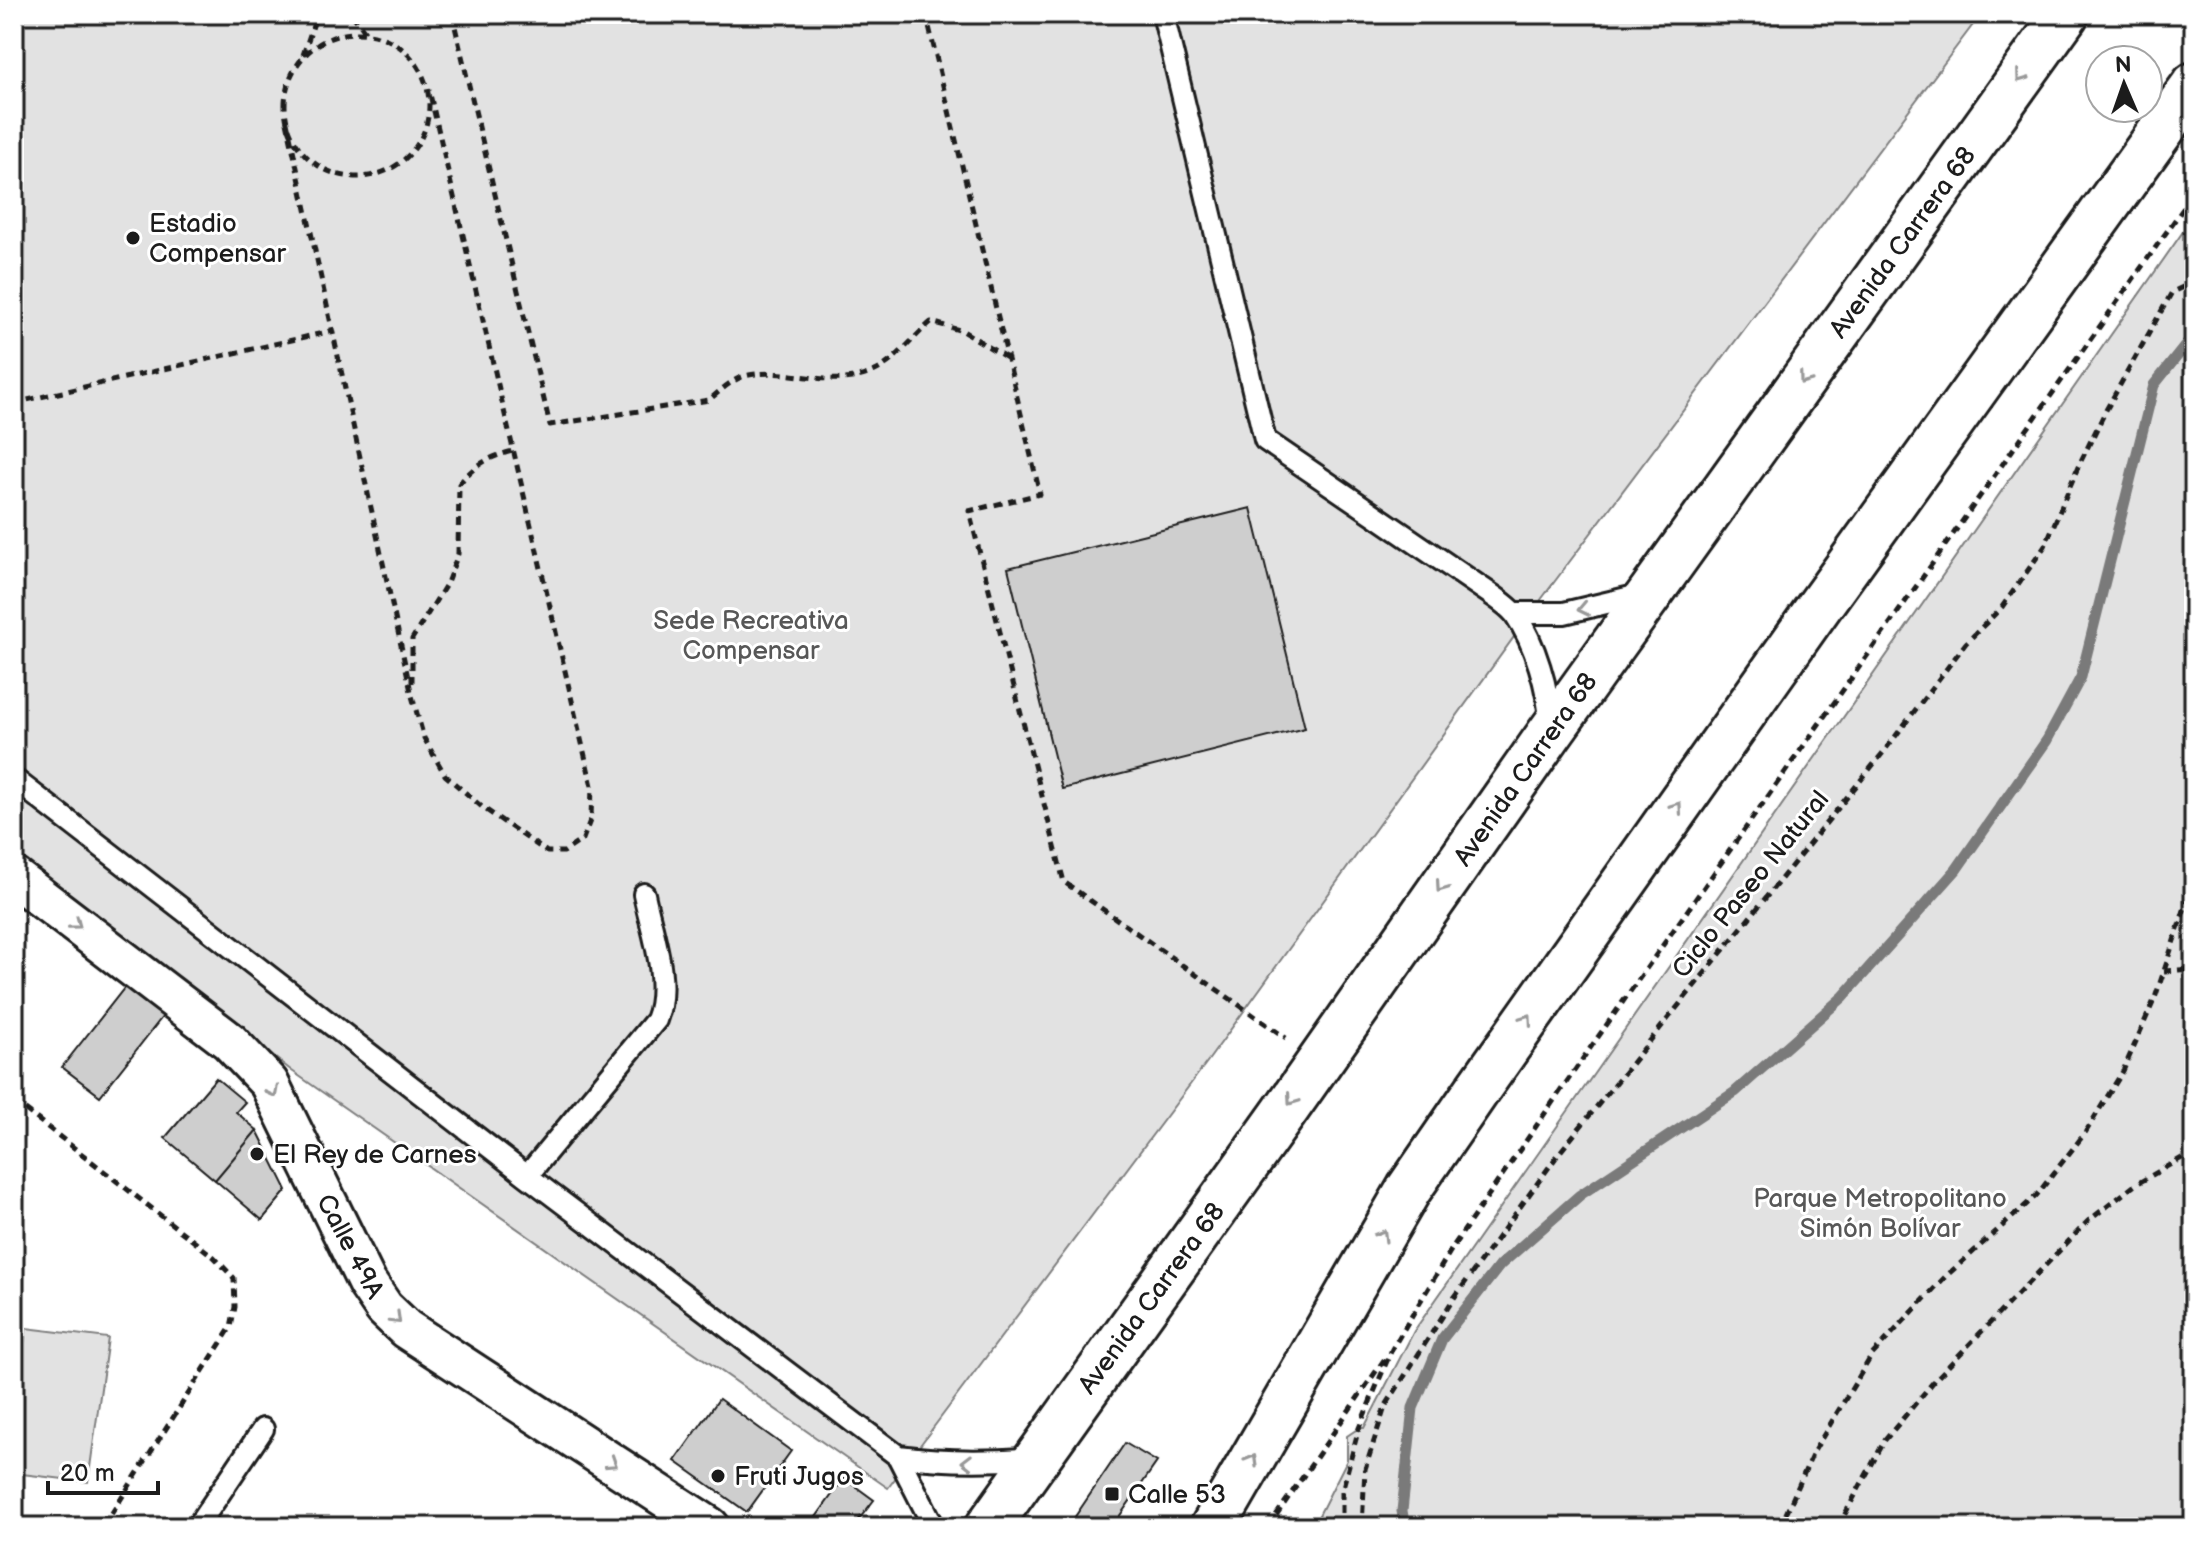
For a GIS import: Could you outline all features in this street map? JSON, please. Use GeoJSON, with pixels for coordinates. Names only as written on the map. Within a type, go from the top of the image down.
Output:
{"type":"FeatureCollection","features":[{"type":"Feature","properties":{"kind":"main road","name":"Avenida Carrera 68"},"geometry":{"type":"LineString","coordinates":[[988,1527],[1550,733],[2066,14]]}},
{"type":"Feature","properties":{"kind":"main road"},"geometry":{"type":"LineString","coordinates":[[1213,1527],[1401,1202],[1462,1112],[1818,608],[2194,85]]}},
{"type":"Feature","properties":{"kind":"street","name":"Calle 49A"},"geometry":{"type":"LineString","coordinates":[[14,877],[229,1041],[251,1062],[269,1083],[367,1283],[384,1308],[406,1329],[710,1527]]}},
{"type":"Feature","properties":{"kind":"lane"},"geometry":{"type":"LineString","coordinates":[[1163,14],[1265,440],[1514,613],[1533,650],[1546,687],[1550,733]]}},
{"type":"Feature","properties":{"kind":"lane"},"geometry":{"type":"LineString","coordinates":[[1514,613],[1564,613],[1651,592]]}},
{"type":"Feature","properties":{"kind":"lane"},"geometry":{"type":"LineString","coordinates":[[14,779],[527,1176],[898,1456],[934,1527]]}},
{"type":"Feature","properties":{"kind":"lane"},"geometry":{"type":"LineString","coordinates":[[527,1176],[656,1020],[662,1005],[662,984],[644,894]]}},
{"type":"Feature","properties":{"kind":"lane"},"geometry":{"type":"LineString","coordinates":[[202,1525],[263,1429]]}},
{"type":"Feature","properties":{"kind":"lane"},"geometry":{"type":"LineString","coordinates":[[898,1456],[981,1463],[1036,1458]]}},
{"type":"Feature","properties":{"kind":"path"},"geometry":{"type":"LineString","coordinates":[[302,57],[321,42],[343,34],[367,33],[388,39],[407,52],[421,69],[429,90],[592,786],[591,818],[583,839],[564,852],[547,852],[482,807],[445,775],[424,738],[412,696],[287,122],[285,99],[290,77],[302,57],[317,14]]}},
{"type":"Feature","properties":{"kind":"path"},"geometry":{"type":"LineString","coordinates":[[352,14],[367,33]]}},
{"type":"Feature","properties":{"kind":"path"},"geometry":{"type":"LineString","coordinates":[[452,14],[550,425],[709,400],[728,384],[746,376],[786,375],[844,380],[875,371],[931,322],[963,331],[1008,359]]}},
{"type":"Feature","properties":{"kind":"path"},"geometry":{"type":"LineString","coordinates":[[926,14],[1040,494],[969,511],[1064,882],[1286,1038]]}},
{"type":"Feature","properties":{"kind":"path"},"geometry":{"type":"LineString","coordinates":[[287,122],[295,143],[311,161],[330,173],[353,177],[376,175],[399,165],[416,148],[428,125],[431,100]]}},
{"type":"Feature","properties":{"kind":"path"},"geometry":{"type":"LineString","coordinates":[[1268,1527],[1392,1349],[1454,1245],[1586,1054],[2194,193]]}},
{"type":"Feature","properties":{"kind":"path","name":"Ciclo Paseo Natural"},"geometry":{"type":"LineString","coordinates":[[1363,1526],[1365,1469],[1385,1407],[1454,1298],[1560,1152],[1882,754],[1966,643],[2002,607],[2045,546],[2106,410],[2172,292],[2194,282]]}},
{"type":"Feature","properties":{"kind":"path"},"geometry":{"type":"LineString","coordinates":[[14,403],[332,331]]}},
{"type":"Feature","properties":{"kind":"path"},"geometry":{"type":"LineString","coordinates":[[412,696],[412,639],[447,583],[458,554],[459,484],[476,464],[513,451]]}},
{"type":"Feature","properties":{"kind":"path"},"geometry":{"type":"LineString","coordinates":[[1780,1527],[1814,1451],[1872,1355],[1945,1277],[2036,1196],[2085,1133],[2123,1071],[2164,971],[2194,880]]}},
{"type":"Feature","properties":{"kind":"path"},"geometry":{"type":"LineString","coordinates":[[2164,971],[2194,969]]}},
{"type":"Feature","properties":{"kind":"path"},"geometry":{"type":"LineString","coordinates":[[14,1101],[214,1257],[234,1278],[235,1307],[231,1327],[103,1527]]}},
{"type":"Feature","properties":{"kind":"path"},"geometry":{"type":"LineString","coordinates":[[1838,1527],[1885,1440],[1935,1380],[2088,1221],[2135,1185],[2194,1151]]}},
{"type":"Feature","properties":{"kind":"path"},"geometry":{"type":"LineString","coordinates":[[1342,1527],[1342,1491],[1356,1441],[1392,1349]]}},
{"type":"Feature","properties":{"kind":"green space","name":"Sede Recreativa Compensar"},"geometry":{"type":"Polygon","coordinates":[[[14,14],[1981,14],[1537,605],[1210,1058],[888,1488],[292,1071],[14,854],[14,14]]]}},
{"type":"Feature","properties":{"kind":"green space","name":"Parque Metropolitano Simón Bolívar"},"geometry":{"type":"Polygon","coordinates":[[[2194,216],[2194,1527],[1313,1527],[1347,1460],[1347,1436],[1364,1428],[1414,1331],[2194,216]]]}},
{"type":"Feature","properties":{"kind":"green space"},"geometry":{"type":"Polygon","coordinates":[[[26,1328],[108,1338],[88,1482],[14,1473],[14,1419],[26,1328]]]}},
{"type":"Feature","properties":{"kind":"building"},"geometry":{"type":"Polygon","coordinates":[[[1251,508],[1305,728],[1062,789],[1008,568],[1251,508]]]}},
{"type":"Feature","properties":{"kind":"building"},"geometry":{"type":"Polygon","coordinates":[[[125,987],[163,1016],[100,1096],[62,1067],[125,987]]]}},
{"type":"Feature","properties":{"kind":"building"},"geometry":{"type":"Polygon","coordinates":[[[216,1078],[245,1102],[236,1112],[257,1130],[215,1180],[165,1138],[216,1078]]]}},
{"type":"Feature","properties":{"kind":"building"},"geometry":{"type":"Polygon","coordinates":[[[257,1130],[287,1190],[262,1220],[215,1180],[257,1130]]]}},
{"type":"Feature","properties":{"kind":"building"},"geometry":{"type":"Polygon","coordinates":[[[719,1399],[791,1451],[747,1512],[675,1461],[719,1399]]]}},
{"type":"Feature","properties":{"kind":"building","name":"Calle 53"},"geometry":{"type":"Polygon","coordinates":[[[1125,1443],[1157,1462],[1112,1527],[1068,1527],[1125,1443]]]}},
{"type":"Feature","properties":{"kind":"building"},"geometry":{"type":"Polygon","coordinates":[[[844,1478],[874,1500],[853,1527],[809,1527],[844,1478]]]}},
{"type":"Feature","properties":{"kind":"waterway"},"geometry":{"type":"LineString","coordinates":[[1405,1527],[1402,1511],[1413,1408],[1442,1339],[1500,1265],[1580,1195],[1735,1092],[1843,997],[1956,870],[2047,740],[2081,677],[2154,385],[2194,335]]}},
{"type":"Feature","properties":{"kind":"place","name":"Estadio Compensar"},"geometry":{"type":"Point","coordinates":[133,238]}},
{"type":"Feature","properties":{"kind":"place","name":"El Rey de Carnes"},"geometry":{"type":"Point","coordinates":[257,1154]}},
{"type":"Feature","properties":{"kind":"place","name":"Fruti Jugos"},"geometry":{"type":"Point","coordinates":[718,1476]}},
{"type":"Feature","properties":{"kind":"place","name":"Calle 53"},"geometry":{"type":"Point","coordinates":[1112,1494]}}]}
